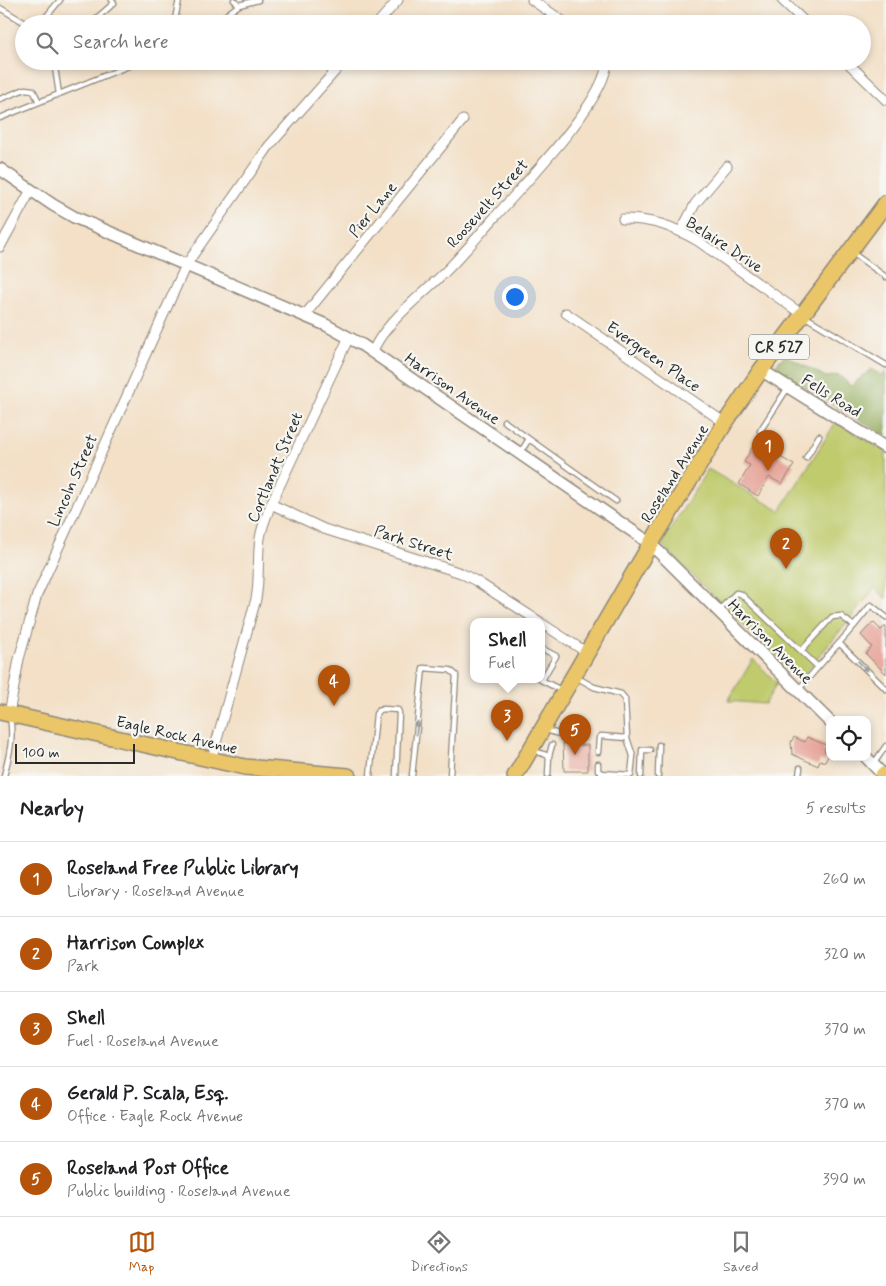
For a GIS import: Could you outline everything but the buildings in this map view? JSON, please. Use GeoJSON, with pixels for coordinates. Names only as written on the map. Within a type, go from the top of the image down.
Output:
{"type":"FeatureCollection","features":[{"type":"Feature","properties":{"kind":"main road","name":"Roseland Avenue"},"geometry":{"type":"LineString","coordinates":[[515,776],[586,652],[725,423],[761,370],[886,203]]}},
{"type":"Feature","properties":{"kind":"main road","name":"Eagle Rock Avenue"},"geometry":{"type":"LineString","coordinates":[[4,713],[211,761],[241,772],[347,776]]}},
{"type":"Feature","properties":{"kind":"street"},"geometry":{"type":"LineString","coordinates":[[385,15],[398,0]]}},
{"type":"Feature","properties":{"kind":"street"},"geometry":{"type":"LineString","coordinates":[[532,0],[554,15]]}},
{"type":"Feature","properties":{"kind":"street"},"geometry":{"type":"LineString","coordinates":[[782,0],[798,15]]}},
{"type":"Feature","properties":{"kind":"street"},"geometry":{"type":"LineString","coordinates":[[186,265],[269,146],[336,70]]}},
{"type":"Feature","properties":{"kind":"street","name":"Roosevelt Street"},"geometry":{"type":"LineString","coordinates":[[373,352],[375,345],[395,321],[443,274],[557,147],[598,90],[605,70]]}},
{"type":"Feature","properties":{"kind":"street"},"geometry":{"type":"LineString","coordinates":[[855,70],[886,100]]}},
{"type":"Feature","properties":{"kind":"street","name":"Pier Lane"},"geometry":{"type":"LineString","coordinates":[[304,316],[463,120]]}},
{"type":"Feature","properties":{"kind":"street"},"geometry":{"type":"LineString","coordinates":[[681,231],[696,204],[727,166]]}},
{"type":"Feature","properties":{"kind":"street","name":"Harrison Avenue"},"geometry":{"type":"LineString","coordinates":[[0,169],[74,216],[304,316],[349,337],[373,352],[650,545],[826,718]]}},
{"type":"Feature","properties":{"kind":"street"},"geometry":{"type":"LineString","coordinates":[[0,248],[31,190]]}},
{"type":"Feature","properties":{"kind":"street","name":"Belaire Drive"},"geometry":{"type":"LineString","coordinates":[[623,219],[642,219],[658,222],[681,231],[803,315]]}},
{"type":"Feature","properties":{"kind":"street","name":"Lincoln Street"},"geometry":{"type":"LineString","coordinates":[[4,713],[37,594],[186,265]]}},
{"type":"Feature","properties":{"kind":"street","name":"Evergreen Place"},"geometry":{"type":"LineString","coordinates":[[566,313],[725,423]]}},
{"type":"Feature","properties":{"kind":"street","name":"Cortlandt Street"},"geometry":{"type":"LineString","coordinates":[[211,761],[256,598],[262,529],[349,337]]}},
{"type":"Feature","properties":{"kind":"street","name":"Fells Road"},"geometry":{"type":"LineString","coordinates":[[761,370],[886,448]]}},
{"type":"Feature","properties":{"kind":"street","name":"Park Street"},"geometry":{"type":"LineString","coordinates":[[272,504],[324,529],[461,573],[532,618]]}},
{"type":"Feature","properties":{"kind":"street","name":"Park Street"},"geometry":{"type":"LineString","coordinates":[[545,626],[586,652]]}},
{"type":"Feature","properties":{"kind":"lane"},"geometry":{"type":"LineString","coordinates":[[48,15],[60,0]]}},
{"type":"Feature","properties":{"kind":"lane"},"geometry":{"type":"LineString","coordinates":[[100,15],[114,3],[112,0]]}},
{"type":"Feature","properties":{"kind":"lane"},"geometry":{"type":"LineString","coordinates":[[176,15],[179,0]]}},
{"type":"Feature","properties":{"kind":"lane"},"geometry":{"type":"LineString","coordinates":[[234,0],[239,5]]}},
{"type":"Feature","properties":{"kind":"lane"},"geometry":{"type":"LineString","coordinates":[[226,15],[239,5],[258,0]]}},
{"type":"Feature","properties":{"kind":"lane"},"geometry":{"type":"LineString","coordinates":[[0,8],[15,17]]}},
{"type":"Feature","properties":{"kind":"lane"},"geometry":{"type":"LineString","coordinates":[[55,70],[59,94]]}},
{"type":"Feature","properties":{"kind":"lane"},"geometry":{"type":"LineString","coordinates":[[0,118],[119,70]]}},
{"type":"Feature","properties":{"kind":"lane"},"geometry":{"type":"LineString","coordinates":[[0,99],[25,88],[32,90],[39,102]]}},
{"type":"Feature","properties":{"kind":"lane"},"geometry":{"type":"LineString","coordinates":[[850,252],[886,277]]}},
{"type":"Feature","properties":{"kind":"lane"},"geometry":{"type":"LineString","coordinates":[[803,315],[886,365]]}},
{"type":"Feature","properties":{"kind":"lane"},"geometry":{"type":"LineString","coordinates":[[760,431],[788,388]]}},
{"type":"Feature","properties":{"kind":"lane"},"geometry":{"type":"LineString","coordinates":[[504,421],[616,501]]}},
{"type":"Feature","properties":{"kind":"lane"},"geometry":{"type":"LineString","coordinates":[[806,458],[819,436]]}},
{"type":"Feature","properties":{"kind":"lane"},"geometry":{"type":"LineString","coordinates":[[519,454],[530,439]]}},
{"type":"Feature","properties":{"kind":"lane"},"geometry":{"type":"LineString","coordinates":[[718,611],[736,593],[741,594],[818,667]]}},
{"type":"Feature","properties":{"kind":"lane"},"geometry":{"type":"LineString","coordinates":[[798,690],[872,605],[886,617]]}},
{"type":"Feature","properties":{"kind":"lane"},"geometry":{"type":"LineString","coordinates":[[801,651],[832,617],[841,616],[854,626]]}},
{"type":"Feature","properties":{"kind":"lane"},"geometry":{"type":"LineString","coordinates":[[839,643],[886,688]]}},
{"type":"Feature","properties":{"kind":"lane"},"geometry":{"type":"LineString","coordinates":[[545,650],[556,656],[545,674]]}},
{"type":"Feature","properties":{"kind":"lane"},"geometry":{"type":"LineString","coordinates":[[412,776],[423,668],[450,670],[456,675],[450,776]]}},
{"type":"Feature","properties":{"kind":"lane"},"geometry":{"type":"LineString","coordinates":[[573,676],[594,687],[620,694],[625,699],[627,738],[632,756],[631,776],[601,773],[598,770],[598,764]]}},
{"type":"Feature","properties":{"kind":"lane"},"geometry":{"type":"LineString","coordinates":[[545,682],[564,692]]}},
{"type":"Feature","properties":{"kind":"lane"},"geometry":{"type":"LineString","coordinates":[[370,776],[376,714],[383,709],[398,710],[399,713],[396,776]]}},
{"type":"Feature","properties":{"kind":"lane"},"geometry":{"type":"LineString","coordinates":[[4,713],[12,738],[11,751],[4,776]]}},
{"type":"Feature","properties":{"kind":"lane"},"geometry":{"type":"LineString","coordinates":[[543,728],[555,733],[581,737]]}},
{"type":"Feature","properties":{"kind":"lane"},"geometry":{"type":"LineString","coordinates":[[598,752],[598,738],[601,736],[627,738]]}},
{"type":"Feature","properties":{"kind":"lane"},"geometry":{"type":"LineString","coordinates":[[548,776],[549,756],[552,745]]}},
{"type":"Feature","properties":{"kind":"lane"},"geometry":{"type":"LineString","coordinates":[[658,776],[659,745]]}},
{"type":"Feature","properties":{"kind":"lane"},"geometry":{"type":"LineString","coordinates":[[878,770],[886,746]]}},
{"type":"Feature","properties":{"kind":"lane"},"geometry":{"type":"LineString","coordinates":[[531,749],[549,756]]}},
{"type":"Feature","properties":{"kind":"lane"},"geometry":{"type":"LineString","coordinates":[[640,776],[642,750],[650,750]]}},
{"type":"Feature","properties":{"kind":"lane"},"geometry":{"type":"LineString","coordinates":[[799,776],[800,768]]}},
{"type":"Feature","properties":{"kind":"green space"},"geometry":{"type":"Polygon","coordinates":[[[785,355],[826,377],[839,375],[851,386],[871,369],[883,375],[886,371],[886,436],[773,367],[785,355]]]}},
{"type":"Feature","properties":{"kind":"green space"},"geometry":{"type":"Polygon","coordinates":[[[836,422],[886,452],[886,599],[875,588],[799,681],[663,546],[663,541],[708,469],[780,511],[836,422]]]}},
{"type":"Feature","properties":{"kind":"green space"},"geometry":{"type":"Polygon","coordinates":[[[753,659],[777,683],[765,704],[728,701],[753,659]]]}},
{"type":"Feature","properties":{"kind":"place","name":"Roseland Free Public Library"},"geometry":{"type":"Point","coordinates":[768,471]}},
{"type":"Feature","properties":{"kind":"place","name":"Harrison Complex"},"geometry":{"type":"Point","coordinates":[786,569]}},
{"type":"Feature","properties":{"kind":"place","name":"Gerald P. Scala, Esq."},"geometry":{"type":"Point","coordinates":[334,706]}},
{"type":"Feature","properties":{"kind":"place","name":"Shell"},"geometry":{"type":"Point","coordinates":[507,741]}},
{"type":"Feature","properties":{"kind":"place","name":"Roseland Post Office"},"geometry":{"type":"Point","coordinates":[575,755]}}]}
